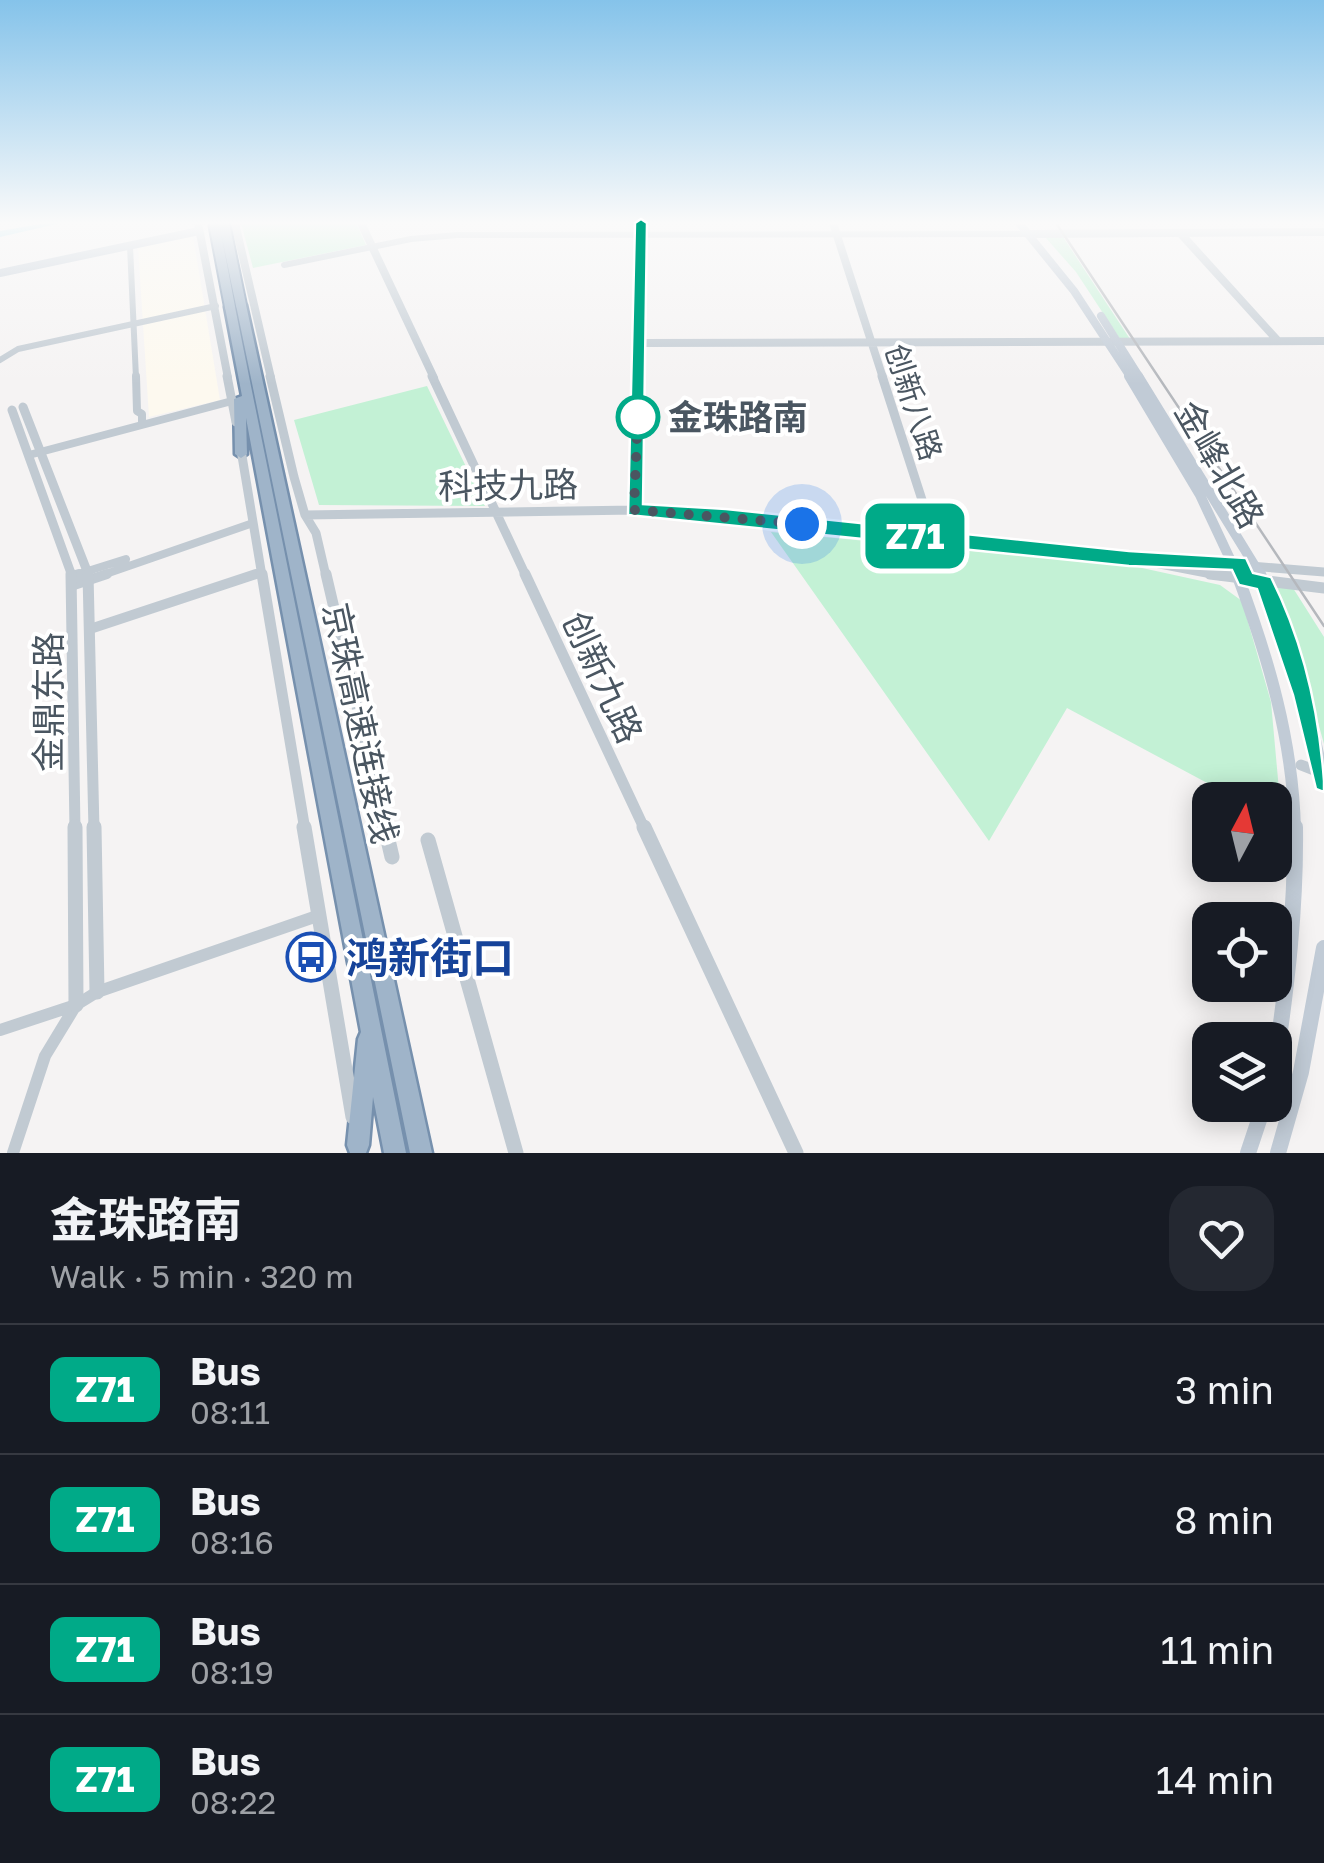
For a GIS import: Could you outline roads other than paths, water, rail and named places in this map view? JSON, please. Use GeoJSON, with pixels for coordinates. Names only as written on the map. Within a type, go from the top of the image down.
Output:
{"type":"FeatureCollection","features":[{"type":"Feature","properties":{"kind":"highway"},"geometry":{"type":"LineString","coordinates":[[224,277],[229,306]]}},
{"type":"Feature","properties":{"kind":"highway"},"geometry":{"type":"LineString","coordinates":[[227,277],[229,306]]}},
{"type":"Feature","properties":{"kind":"highway","name":"京珠高速连接线"},"geometry":{"type":"LineString","coordinates":[[229,306],[394,1153]]}},
{"type":"Feature","properties":{"kind":"highway","name":"京珠高速连接线"},"geometry":{"type":"LineString","coordinates":[[229,306],[421,1153]]}},
{"type":"Feature","properties":{"kind":"highway"},"geometry":{"type":"LineString","coordinates":[[241,454],[240,398],[244,378]]}},
{"type":"Feature","properties":{"kind":"highway"},"geometry":{"type":"LineString","coordinates":[[358,1149],[369,1024]]}},
{"type":"Feature","properties":{"kind":"highway"},"geometry":{"type":"LineString","coordinates":[[409,1096],[429,1153]]}},
{"type":"Feature","properties":{"kind":"main road","name":"金峰北路"},"geometry":{"type":"LineString","coordinates":[[1075,277],[1239,563],[1285,681],[1301,766],[1308,862],[1305,916],[1284,1022]]}},
{"type":"Feature","properties":{"kind":"main road","name":"金峰北路"},"geometry":{"type":"LineString","coordinates":[[1115,344],[1257,565],[1304,695],[1324,776]]}},
{"type":"Feature","properties":{"kind":"main road"},"geometry":{"type":"LineString","coordinates":[[1278,1153],[1301,1072],[1324,948]]}},
{"type":"Feature","properties":{"kind":"main road"},"geometry":{"type":"LineString","coordinates":[[1248,1153],[1258,1122]]}},
{"type":"Feature","properties":{"kind":"street"},"geometry":{"type":"LineString","coordinates":[[131,277],[137,411],[142,414],[142,424]]}},
{"type":"Feature","properties":{"kind":"street"},"geometry":{"type":"LineString","coordinates":[[218,277],[229,306],[232,402],[358,1149]]}},
{"type":"Feature","properties":{"kind":"street"},"geometry":{"type":"LineString","coordinates":[[247,277],[305,514],[316,534],[392,857]]}},
{"type":"Feature","properties":{"kind":"street","name":"创新九路"},"geometry":{"type":"LineString","coordinates":[[386,277],[796,1153]]}},
{"type":"Feature","properties":{"kind":"street"},"geometry":{"type":"LineString","coordinates":[[634,510],[640,277]]}},
{"type":"Feature","properties":{"kind":"street","name":"创新八路"},"geometry":{"type":"LineString","coordinates":[[851,277],[934,537]]}},
{"type":"Feature","properties":{"kind":"street"},"geometry":{"type":"LineString","coordinates":[[1220,277],[1278,341]]}},
{"type":"Feature","properties":{"kind":"street"},"geometry":{"type":"LineString","coordinates":[[0,360],[18,349],[229,306]]}},
{"type":"Feature","properties":{"kind":"street"},"geometry":{"type":"LineString","coordinates":[[640,343],[1115,344],[1324,340]]}},
{"type":"Feature","properties":{"kind":"street"},"geometry":{"type":"LineString","coordinates":[[34,453],[232,402]]}},
{"type":"Feature","properties":{"kind":"street","name":"金鼎东路"},"geometry":{"type":"LineString","coordinates":[[17,408],[88,575],[97,992]]}},
{"type":"Feature","properties":{"kind":"street","name":"金鼎东路"},"geometry":{"type":"LineString","coordinates":[[34,453],[73,580],[76,1005]]}},
{"type":"Feature","properties":{"kind":"street","name":"科技九路"},"geometry":{"type":"LineString","coordinates":[[305,514],[634,510],[1129,558],[1324,572]]}},
{"type":"Feature","properties":{"kind":"street"},"geometry":{"type":"LineString","coordinates":[[73,580],[253,523]]}},
{"type":"Feature","properties":{"kind":"street","name":"科技九路"},"geometry":{"type":"LineString","coordinates":[[1129,558],[1246,580],[1324,588]]}},
{"type":"Feature","properties":{"kind":"street"},"geometry":{"type":"LineString","coordinates":[[90,629],[262,572]]}},
{"type":"Feature","properties":{"kind":"street"},"geometry":{"type":"LineString","coordinates":[[1301,766],[1324,776]]}},
{"type":"Feature","properties":{"kind":"street"},"geometry":{"type":"LineString","coordinates":[[428,840],[516,1153]]}},
{"type":"Feature","properties":{"kind":"street"},"geometry":{"type":"LineString","coordinates":[[0,1030],[320,915]]}},
{"type":"Feature","properties":{"kind":"street"},"geometry":{"type":"LineString","coordinates":[[14,1153],[46,1049],[58,1026],[76,1005]]}},
{"type":"Feature","properties":{"kind":"railway"},"geometry":{"type":"LineString","coordinates":[[1092,277],[1324,626]]}},
{"type":"Feature","properties":{"kind":"place","name":"金珠路南"},"geometry":{"type":"Point","coordinates":[638,417]}},
{"type":"Feature","properties":{"kind":"place","name":"鸿新街口"},"geometry":{"type":"Point","coordinates":[311,957]}}]}
